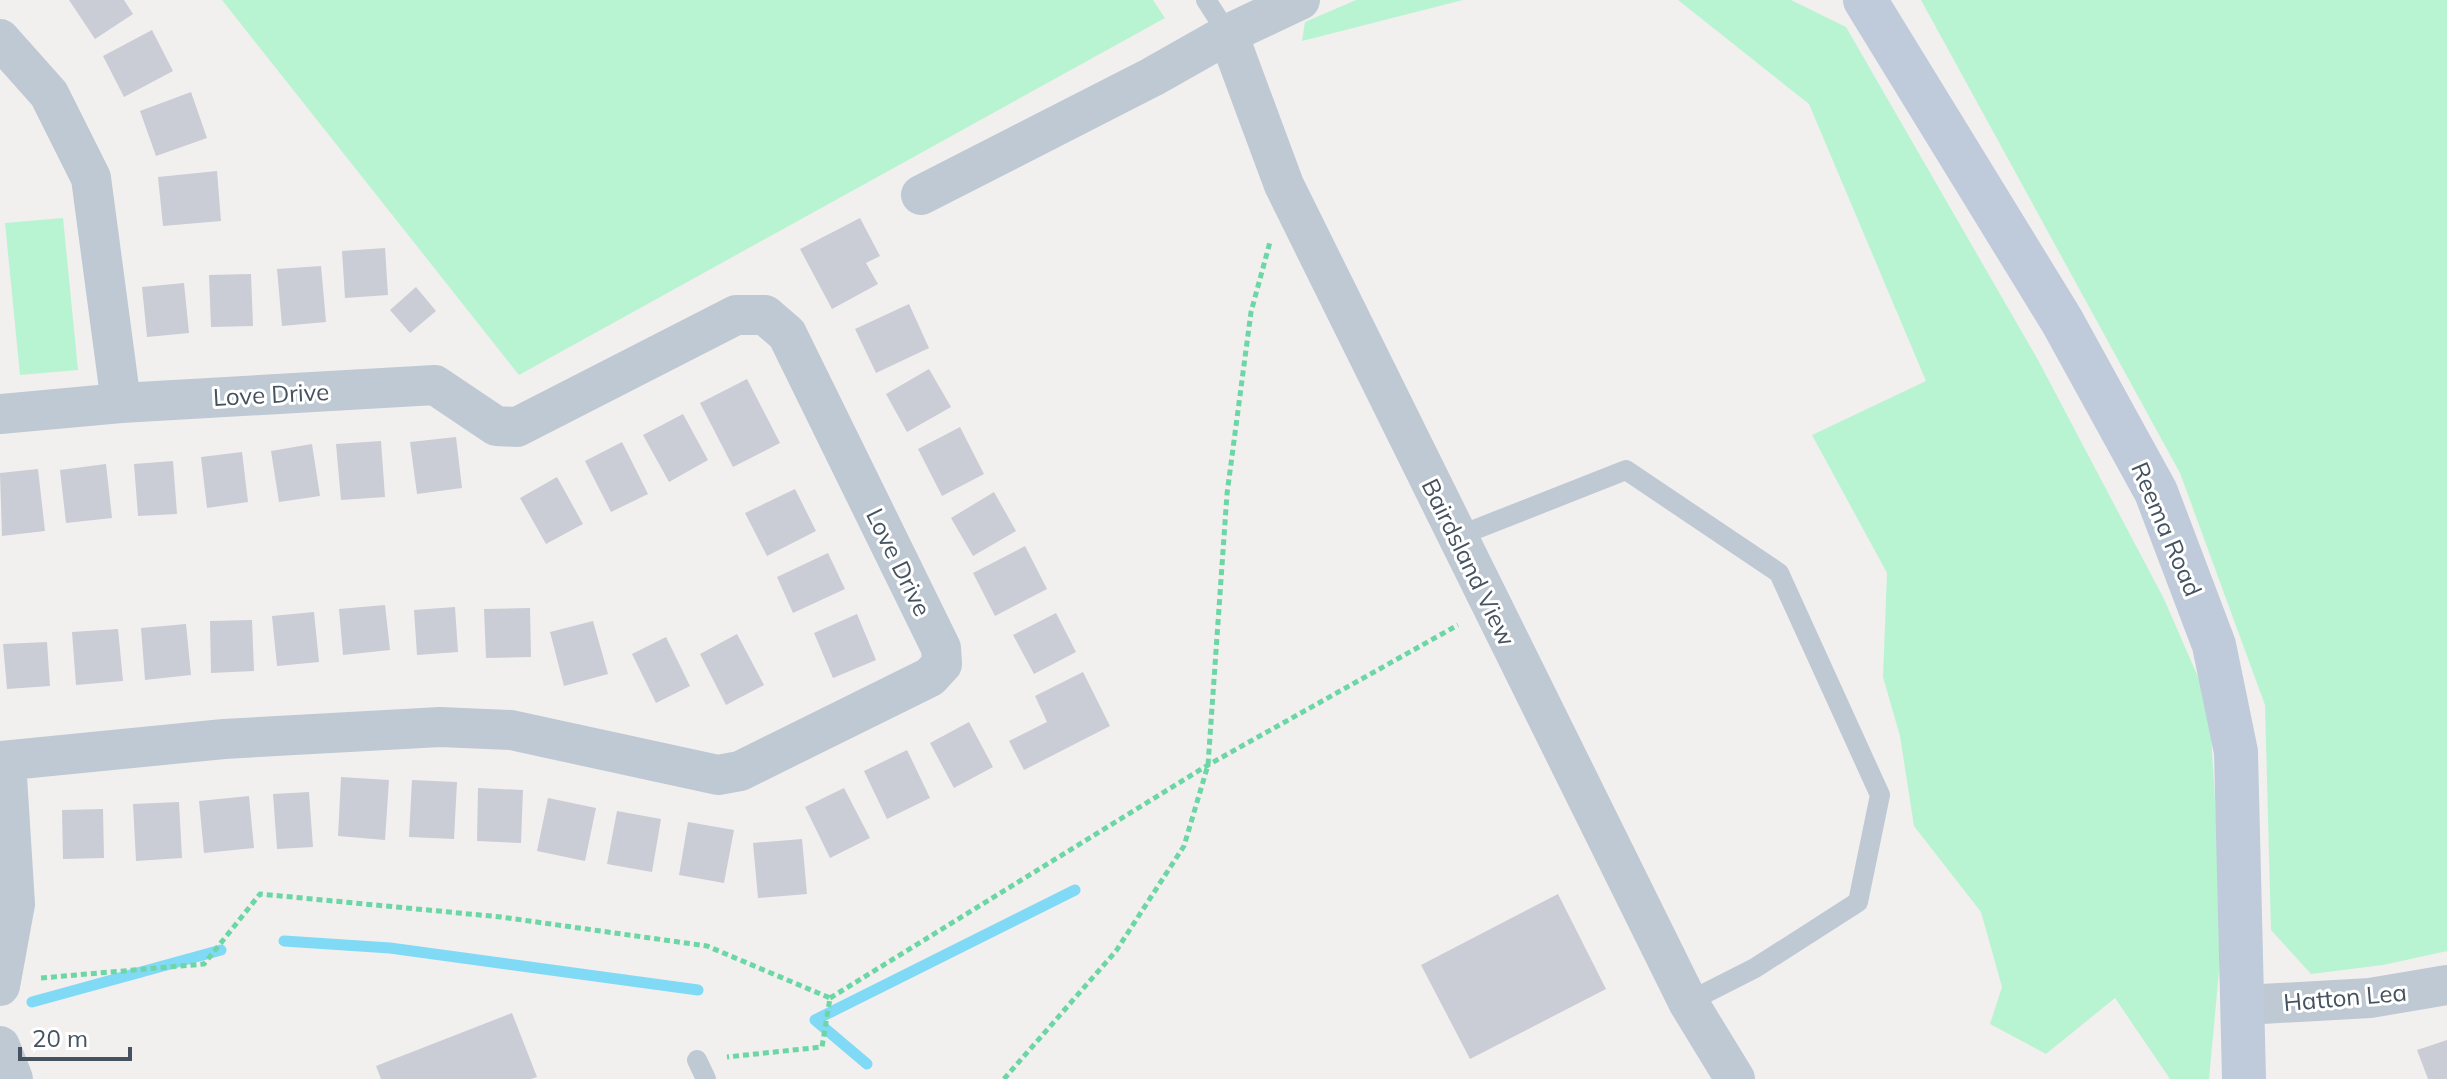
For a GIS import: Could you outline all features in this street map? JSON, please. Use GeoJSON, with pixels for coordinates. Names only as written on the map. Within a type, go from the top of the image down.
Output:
{"type":"FeatureCollection","features":[{"type":"Feature","properties":{"kind":"street"},"geometry":{"type":"LineString","coordinates":[[921,195],[1152,77],[1228,34],[1300,0]]}},
{"type":"Feature","properties":{"kind":"street","name":"Reema Road"},"geometry":{"type":"LineString","coordinates":[[1865,0],[2062,321],[2156,492],[2214,645],[2236,752],[2244,1079]]}},
{"type":"Feature","properties":{"kind":"street","name":"Bairdsland View"},"geometry":{"type":"LineString","coordinates":[[1228,34],[1284,185],[1688,1002],[1735,1079]]}},
{"type":"Feature","properties":{"kind":"street"},"geometry":{"type":"LineString","coordinates":[[6,56],[49,94],[91,178],[121,403]]}},
{"type":"Feature","properties":{"kind":"street","name":"Love Drive"},"geometry":{"type":"LineString","coordinates":[[0,414],[121,403],[435,385],[496,426],[517,427],[736,315],[765,315],[787,334],[941,648],[942,664],[930,677],[862,711],[740,771],[718,775],[511,730],[440,727],[224,739],[3,761]]}},
{"type":"Feature","properties":{"kind":"street"},"geometry":{"type":"LineString","coordinates":[[0,984],[15,904],[3,761]]}},
{"type":"Feature","properties":{"kind":"street","name":"Hatton Lea"},"geometry":{"type":"LineString","coordinates":[[2244,1005],[2370,998],[2447,985]]}},
{"type":"Feature","properties":{"kind":"street"},"geometry":{"type":"LineString","coordinates":[[0,1046],[13,1079]]}},
{"type":"Feature","properties":{"kind":"lane"},"geometry":{"type":"LineString","coordinates":[[1206,0],[1228,34]]}},
{"type":"Feature","properties":{"kind":"lane"},"geometry":{"type":"LineString","coordinates":[[1456,537],[1626,470],[1779,573],[1880,795],[1858,902],[1755,968],[1688,1002]]}},
{"type":"Feature","properties":{"kind":"path"},"geometry":{"type":"LineString","coordinates":[[1004,1079],[1116,951],[1184,846],[1208,765],[1227,494],[1251,312],[1284,185]]}},
{"type":"Feature","properties":{"kind":"path"},"geometry":{"type":"LineString","coordinates":[[702,1070],[822,1047],[830,998],[1208,765],[1490,607]]}},
{"type":"Feature","properties":{"kind":"path"},"geometry":{"type":"LineString","coordinates":[[0,984],[204,964],[260,894],[501,917],[707,946],[830,998]]}},
{"type":"Feature","properties":{"kind":"green space"},"geometry":{"type":"Polygon","coordinates":[[[222,0],[1153,0],[1165,18],[519,375],[222,0]]]}},
{"type":"Feature","properties":{"kind":"green space"},"geometry":{"type":"Polygon","coordinates":[[[1356,0],[1463,0],[1302,41],[1305,22],[1356,0]]]}},
{"type":"Feature","properties":{"kind":"green space"},"geometry":{"type":"Polygon","coordinates":[[[1678,0],[1791,0],[1846,27],[2038,360],[2164,599],[2209,702],[2223,929],[2209,1079],[2170,1079],[2115,998],[2046,1054],[1990,1024],[2002,987],[1981,912],[1914,826],[1900,736],[1883,677],[1887,573],[1812,435],[1926,381],[1809,104],[1678,0]]]}},
{"type":"Feature","properties":{"kind":"green space"},"geometry":{"type":"Polygon","coordinates":[[[1921,0],[2447,0],[2447,951],[2383,965],[2311,974],[2271,930],[2265,705],[2180,473],[1921,0]]]}},
{"type":"Feature","properties":{"kind":"green space"},"geometry":{"type":"Polygon","coordinates":[[[63,218],[78,370],[20,375],[5,223],[63,218]]]}},
{"type":"Feature","properties":{"kind":"building"},"geometry":{"type":"Polygon","coordinates":[[[69,0],[124,0],[133,14],[95,39],[69,0]]]}},
{"type":"Feature","properties":{"kind":"building"},"geometry":{"type":"Polygon","coordinates":[[[152,30],[173,71],[124,97],[103,56],[152,30]]]}},
{"type":"Feature","properties":{"kind":"building"},"geometry":{"type":"Polygon","coordinates":[[[191,92],[207,138],[156,156],[140,111],[191,92]]]}},
{"type":"Feature","properties":{"kind":"building"},"geometry":{"type":"Polygon","coordinates":[[[217,171],[221,221],[163,226],[158,177],[217,171]]]}},
{"type":"Feature","properties":{"kind":"building"},"geometry":{"type":"Polygon","coordinates":[[[860,218],[880,256],[866,263],[878,284],[832,309],[800,249],[860,218]]]}},
{"type":"Feature","properties":{"kind":"building"},"geometry":{"type":"Polygon","coordinates":[[[385,248],[388,295],[345,298],[342,251],[385,248]]]}},
{"type":"Feature","properties":{"kind":"building"},"geometry":{"type":"Polygon","coordinates":[[[321,266],[326,322],[282,326],[277,269],[321,266]]]}},
{"type":"Feature","properties":{"kind":"building"},"geometry":{"type":"Polygon","coordinates":[[[251,274],[253,326],[211,327],[209,275],[251,274]]]}},
{"type":"Feature","properties":{"kind":"building"},"geometry":{"type":"Polygon","coordinates":[[[184,283],[189,333],[147,337],[142,287],[184,283]]]}},
{"type":"Feature","properties":{"kind":"building"},"geometry":{"type":"Polygon","coordinates":[[[416,287],[436,311],[410,333],[390,310],[416,287]]]}},
{"type":"Feature","properties":{"kind":"building"},"geometry":{"type":"Polygon","coordinates":[[[909,304],[929,348],[876,373],[855,329],[909,304]]]}},
{"type":"Feature","properties":{"kind":"building"},"geometry":{"type":"Polygon","coordinates":[[[929,369],[951,407],[907,432],[886,394],[929,369]]]}},
{"type":"Feature","properties":{"kind":"building"},"geometry":{"type":"Polygon","coordinates":[[[747,379],[780,443],[733,467],[700,403],[747,379]]]}},
{"type":"Feature","properties":{"kind":"building"},"geometry":{"type":"Polygon","coordinates":[[[683,414],[708,460],[669,482],[643,435],[683,414]]]}},
{"type":"Feature","properties":{"kind":"building"},"geometry":{"type":"Polygon","coordinates":[[[960,427],[984,474],[942,496],[918,449],[960,427]]]}},
{"type":"Feature","properties":{"kind":"building"},"geometry":{"type":"Polygon","coordinates":[[[456,437],[462,488],[417,494],[410,442],[456,437]]]}},
{"type":"Feature","properties":{"kind":"building"},"geometry":{"type":"Polygon","coordinates":[[[381,441],[385,497],[341,500],[336,444],[381,441]]]}},
{"type":"Feature","properties":{"kind":"building"},"geometry":{"type":"Polygon","coordinates":[[[622,442],[648,494],[611,512],[585,461],[622,442]]]}},
{"type":"Feature","properties":{"kind":"building"},"geometry":{"type":"Polygon","coordinates":[[[312,444],[320,496],[279,502],[271,451],[312,444]]]}},
{"type":"Feature","properties":{"kind":"building"},"geometry":{"type":"Polygon","coordinates":[[[242,452],[248,502],[207,508],[201,457],[242,452]]]}},
{"type":"Feature","properties":{"kind":"building"},"geometry":{"type":"Polygon","coordinates":[[[173,461],[177,514],[138,516],[134,464],[173,461]]]}},
{"type":"Feature","properties":{"kind":"building"},"geometry":{"type":"Polygon","coordinates":[[[106,464],[112,518],[66,523],[60,470],[106,464]]]}},
{"type":"Feature","properties":{"kind":"building"},"geometry":{"type":"Polygon","coordinates":[[[38,469],[45,531],[2,536],[0,473],[38,469]]]}},
{"type":"Feature","properties":{"kind":"building"},"geometry":{"type":"Polygon","coordinates":[[[557,477],[583,524],[546,544],[520,498],[557,477]]]}},
{"type":"Feature","properties":{"kind":"building"},"geometry":{"type":"Polygon","coordinates":[[[795,489],[816,531],[767,556],[745,513],[795,489]]]}},
{"type":"Feature","properties":{"kind":"building"},"geometry":{"type":"Polygon","coordinates":[[[994,492],[1016,531],[973,556],[951,518],[994,492]]]}},
{"type":"Feature","properties":{"kind":"building"},"geometry":{"type":"Polygon","coordinates":[[[1025,546],[1047,589],[995,616],[973,573],[1025,546]]]}},
{"type":"Feature","properties":{"kind":"building"},"geometry":{"type":"Polygon","coordinates":[[[828,553],[845,589],[793,613],[777,577],[828,553]]]}},
{"type":"Feature","properties":{"kind":"building"},"geometry":{"type":"Polygon","coordinates":[[[385,605],[390,650],[343,655],[339,609],[385,605]]]}},
{"type":"Feature","properties":{"kind":"building"},"geometry":{"type":"Polygon","coordinates":[[[455,607],[458,652],[417,655],[414,610],[455,607]]]}},
{"type":"Feature","properties":{"kind":"building"},"geometry":{"type":"Polygon","coordinates":[[[530,608],[531,657],[486,658],[484,609],[530,608]]]}},
{"type":"Feature","properties":{"kind":"building"},"geometry":{"type":"Polygon","coordinates":[[[314,612],[319,662],[277,666],[272,616],[314,612]]]}},
{"type":"Feature","properties":{"kind":"building"},"geometry":{"type":"Polygon","coordinates":[[[1056,613],[1076,652],[1034,674],[1013,635],[1056,613]]]}},
{"type":"Feature","properties":{"kind":"building"},"geometry":{"type":"Polygon","coordinates":[[[857,614],[876,660],[833,678],[814,633],[857,614]]]}},
{"type":"Feature","properties":{"kind":"building"},"geometry":{"type":"Polygon","coordinates":[[[252,620],[254,671],[211,673],[210,621],[252,620]]]}},
{"type":"Feature","properties":{"kind":"building"},"geometry":{"type":"Polygon","coordinates":[[[593,621],[608,674],[564,686],[550,632],[593,621]]]}},
{"type":"Feature","properties":{"kind":"building"},"geometry":{"type":"Polygon","coordinates":[[[186,624],[191,675],[145,680],[141,628],[186,624]]]}},
{"type":"Feature","properties":{"kind":"building"},"geometry":{"type":"Polygon","coordinates":[[[118,629],[123,681],[76,685],[72,632],[118,629]]]}},
{"type":"Feature","properties":{"kind":"building"},"geometry":{"type":"Polygon","coordinates":[[[737,634],[764,685],[726,705],[700,654],[737,634]]]}},
{"type":"Feature","properties":{"kind":"building"},"geometry":{"type":"Polygon","coordinates":[[[666,637],[690,686],[656,703],[632,654],[666,637]]]}},
{"type":"Feature","properties":{"kind":"building"},"geometry":{"type":"Polygon","coordinates":[[[47,642],[50,686],[7,689],[3,644],[47,642]]]}},
{"type":"Feature","properties":{"kind":"building"},"geometry":{"type":"Polygon","coordinates":[[[1083,672],[1110,726],[1024,770],[1009,741],[1047,722],[1035,696],[1083,672]]]}},
{"type":"Feature","properties":{"kind":"building"},"geometry":{"type":"Polygon","coordinates":[[[969,722],[993,767],[954,788],[930,743],[969,722]]]}},
{"type":"Feature","properties":{"kind":"building"},"geometry":{"type":"Polygon","coordinates":[[[907,750],[930,798],[887,819],[864,771],[907,750]]]}},
{"type":"Feature","properties":{"kind":"building"},"geometry":{"type":"Polygon","coordinates":[[[341,777],[389,780],[385,840],[338,836],[341,777]]]}},
{"type":"Feature","properties":{"kind":"building"},"geometry":{"type":"Polygon","coordinates":[[[412,780],[457,782],[454,839],[409,837],[412,780]]]}},
{"type":"Feature","properties":{"kind":"building"},"geometry":{"type":"Polygon","coordinates":[[[478,788],[523,790],[521,843],[477,841],[478,788]]]}},
{"type":"Feature","properties":{"kind":"building"},"geometry":{"type":"Polygon","coordinates":[[[844,788],[870,838],[830,858],[805,807],[844,788]]]}},
{"type":"Feature","properties":{"kind":"building"},"geometry":{"type":"Polygon","coordinates":[[[309,792],[313,847],[277,849],[273,794],[309,792]]]}},
{"type":"Feature","properties":{"kind":"building"},"geometry":{"type":"Polygon","coordinates":[[[249,796],[254,848],[204,853],[199,801],[249,796]]]}},
{"type":"Feature","properties":{"kind":"building"},"geometry":{"type":"Polygon","coordinates":[[[548,798],[596,808],[585,861],[537,851],[548,798]]]}},
{"type":"Feature","properties":{"kind":"building"},"geometry":{"type":"Polygon","coordinates":[[[179,802],[182,858],[136,861],[133,804],[179,802]]]}},
{"type":"Feature","properties":{"kind":"building"},"geometry":{"type":"Polygon","coordinates":[[[103,809],[104,858],[63,859],[62,810],[103,809]]]}},
{"type":"Feature","properties":{"kind":"building"},"geometry":{"type":"Polygon","coordinates":[[[617,811],[661,819],[652,872],[607,864],[617,811]]]}},
{"type":"Feature","properties":{"kind":"building"},"geometry":{"type":"Polygon","coordinates":[[[688,822],[734,830],[724,883],[679,875],[688,822]]]}},
{"type":"Feature","properties":{"kind":"building"},"geometry":{"type":"Polygon","coordinates":[[[802,839],[807,894],[758,898],[753,843],[802,839]]]}},
{"type":"Feature","properties":{"kind":"building"},"geometry":{"type":"Polygon","coordinates":[[[1558,894],[1606,989],[1470,1059],[1421,965],[1558,894]]]}},
{"type":"Feature","properties":{"kind":"building"},"geometry":{"type":"Polygon","coordinates":[[[512,1013],[537,1077],[381,1079],[376,1066],[512,1013]]]}},
{"type":"Feature","properties":{"kind":"building"},"geometry":{"type":"Polygon","coordinates":[[[2447,1040],[2447,1079],[2428,1079],[2417,1050],[2447,1040]]]}},
{"type":"Feature","properties":{"kind":"waterway"},"geometry":{"type":"LineString","coordinates":[[867,1064],[815,1020],[1075,890]]}},
{"type":"Feature","properties":{"kind":"waterway"},"geometry":{"type":"LineString","coordinates":[[284,941],[390,948],[698,990]]}},
{"type":"Feature","properties":{"kind":"waterway"},"geometry":{"type":"LineString","coordinates":[[32,1002],[221,950]]}}]}
